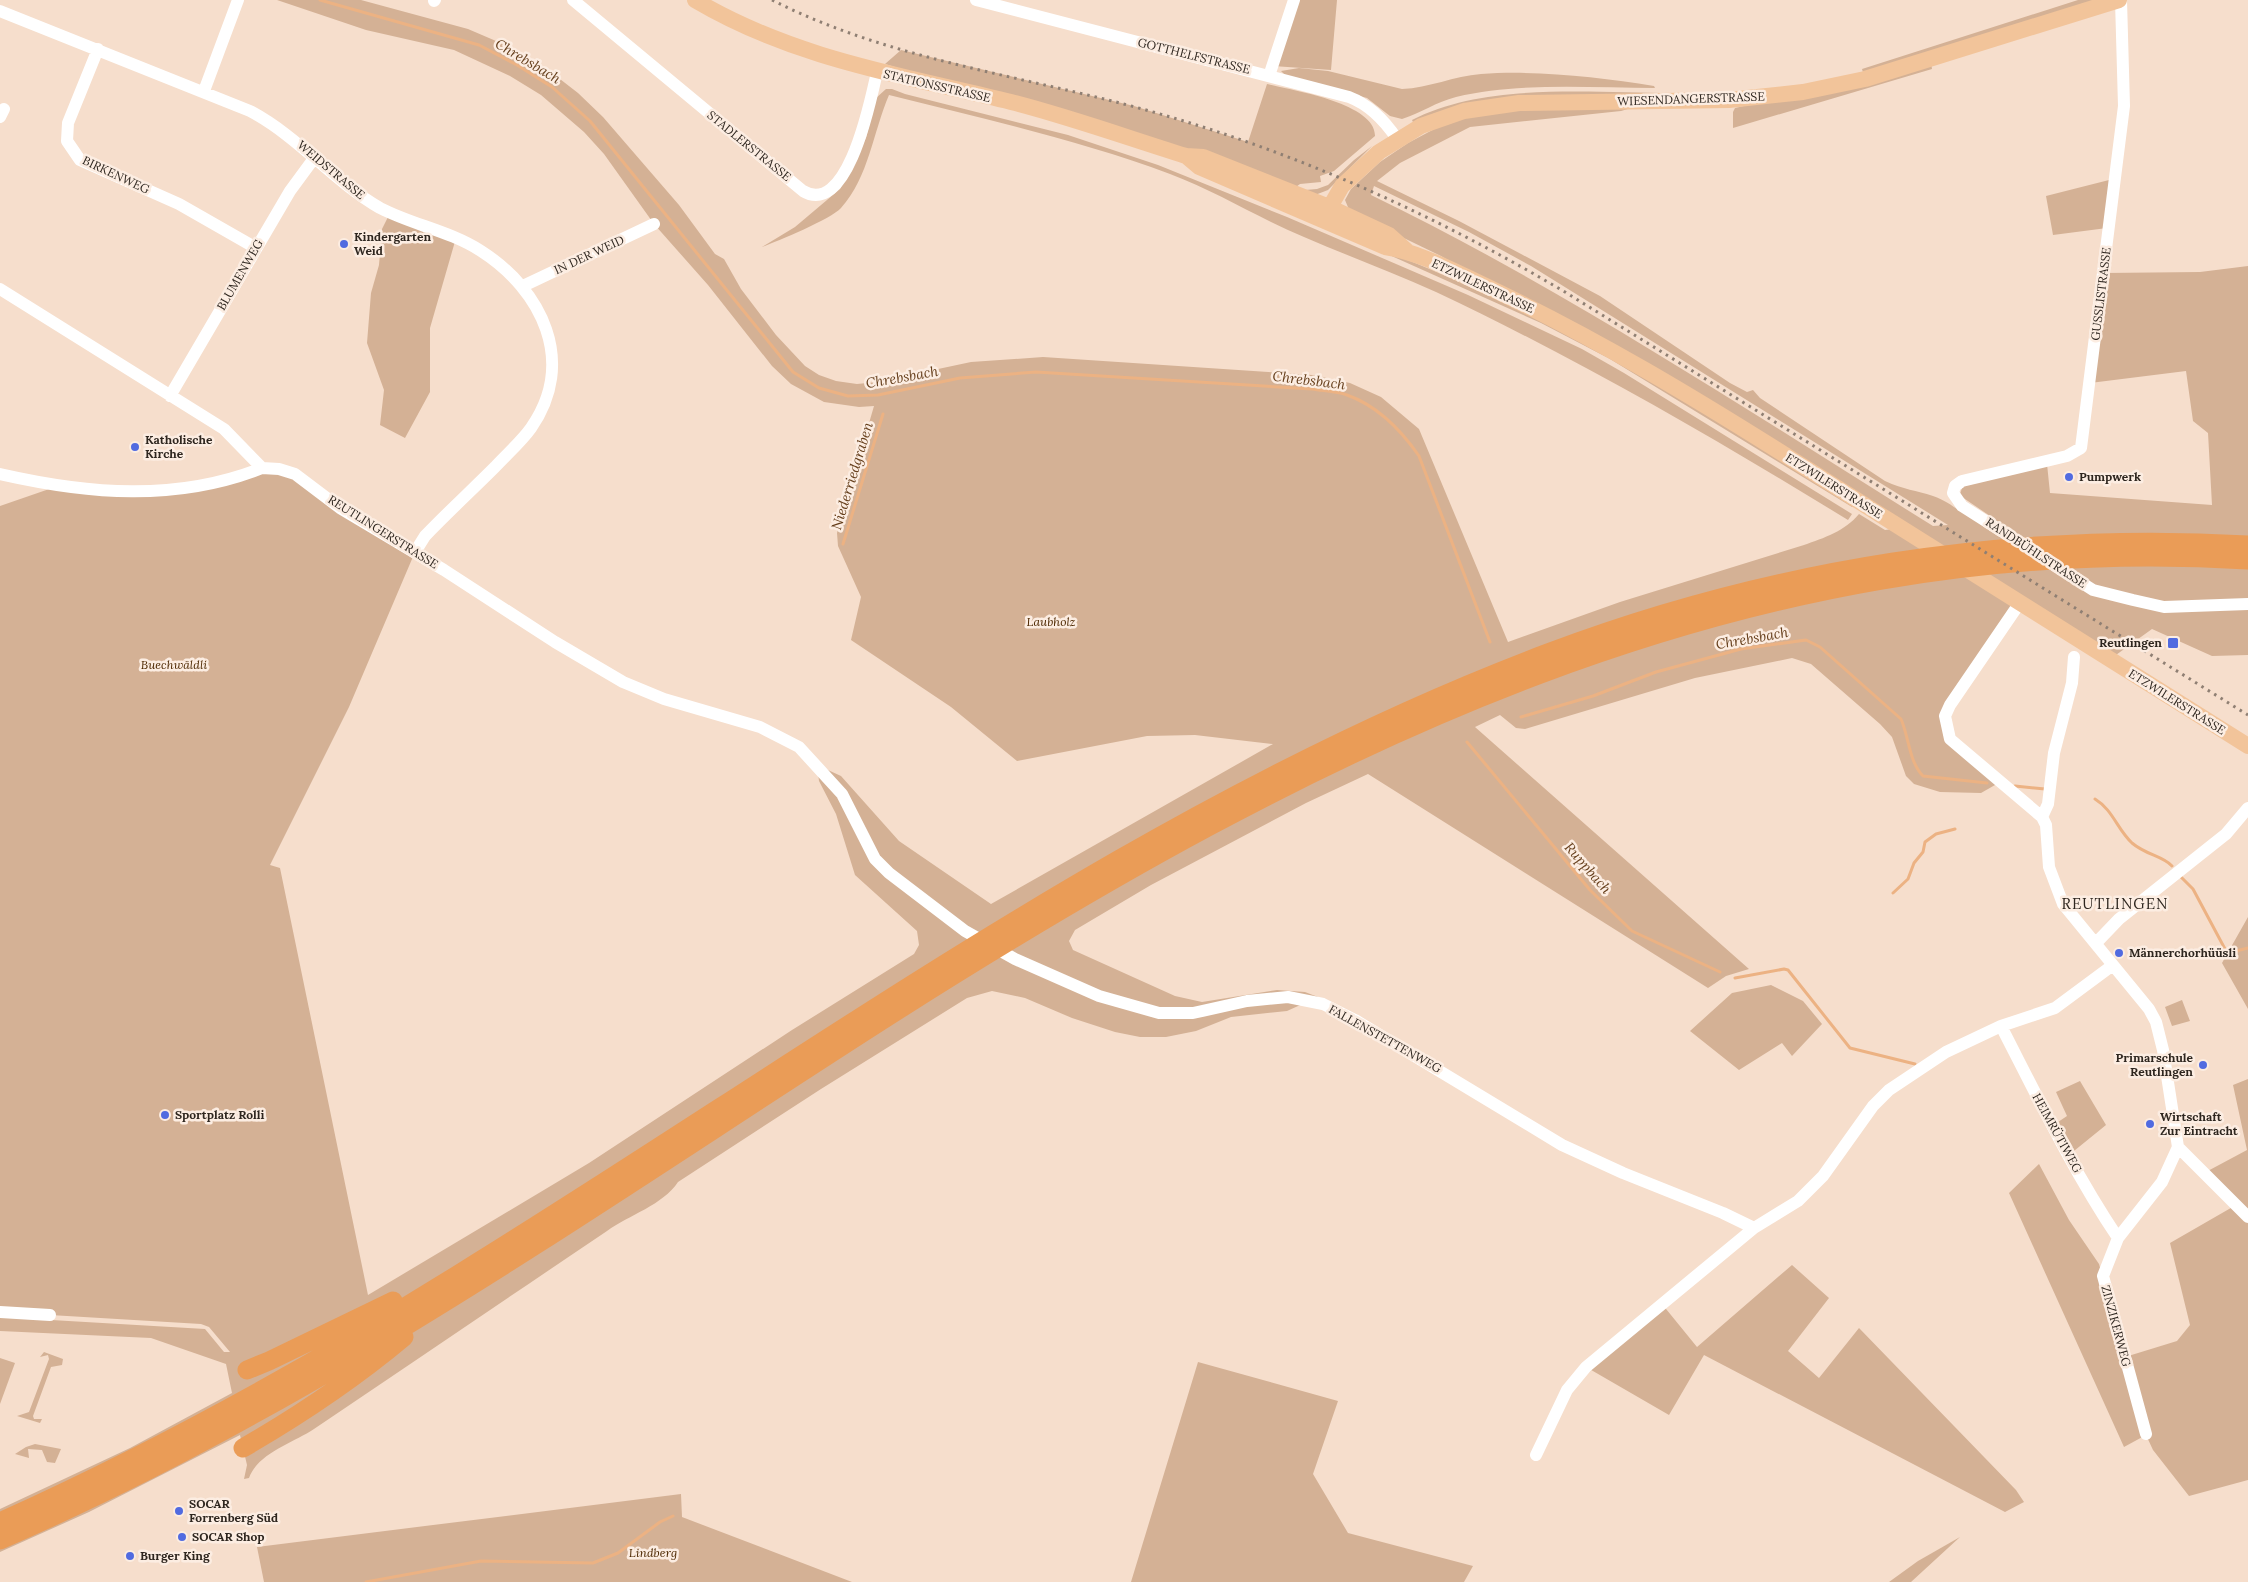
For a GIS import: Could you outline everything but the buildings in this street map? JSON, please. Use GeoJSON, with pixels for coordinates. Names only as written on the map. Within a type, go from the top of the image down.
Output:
{"type":"FeatureCollection","features":[{"type":"Feature","properties":{"kind":"highway"},"geometry":{"type":"LineString","coordinates":[[0,1522],[143,1454],[256,1394],[467,1269],[879,1004],[1093,873],[1275,773],[1377,724],[1478,680],[1552,651],[1677,610],[1767,586],[1863,566],[1950,554],[2062,544],[2164,542],[2248,544]]}},
{"type":"Feature","properties":{"kind":"highway"},"geometry":{"type":"LineString","coordinates":[[0,1540],[111,1488],[222,1431],[450,1299],[894,1013],[1134,868],[1236,811],[1341,758],[1484,694],[1582,657],[1695,621],[1767,602],[1870,582],[1990,565],[2078,559],[2153,557],[2248,560]]}},
{"type":"Feature","properties":{"kind":"highway"},"geometry":{"type":"LineString","coordinates":[[247,1370],[330,1333],[428,1283],[467,1269]]}},
{"type":"Feature","properties":{"kind":"highway"},"geometry":{"type":"LineString","coordinates":[[243,1448],[297,1416],[374,1362],[450,1299]]}},
{"type":"Feature","properties":{"kind":"main road","name":"STATIONSSTRASSE"},"geometry":{"type":"LineString","coordinates":[[695,0],[745,27],[789,45],[877,72],[1011,102],[1186,156]]}},
{"type":"Feature","properties":{"kind":"main road","name":"WIESENDANGERSTRASSE"},"geometry":{"type":"LineString","coordinates":[[1326,213],[1335,195],[1370,158],[1397,139],[1443,117],[1473,108],[1503,104],[1729,100],[1822,89],[1931,59],[2120,0]]}},
{"type":"Feature","properties":{"kind":"main road","name":"ETZWILERSTRASSE"},"geometry":{"type":"LineString","coordinates":[[1186,156],[1199,167],[1326,213],[1385,247],[1407,250],[1513,299],[1638,364],[1901,528],[1996,590],[2248,746]]}},
{"type":"Feature","properties":{"kind":"street"},"geometry":{"type":"LineString","coordinates":[[204,91],[238,0]]}},
{"type":"Feature","properties":{"kind":"street","name":"STADLERSTRASSE"},"geometry":{"type":"LineString","coordinates":[[573,0],[803,191],[814,195],[824,194],[831,190],[849,162],[865,122],[877,72]]}},
{"type":"Feature","properties":{"kind":"street","name":"GOTTHELFSTRASSE"},"geometry":{"type":"LineString","coordinates":[[976,0],[1270,76],[1359,102],[1378,115],[1397,139]]}},
{"type":"Feature","properties":{"kind":"street"},"geometry":{"type":"LineString","coordinates":[[1270,76],[1294,0]]}},
{"type":"Feature","properties":{"kind":"street","name":"GUSSLISTRASSE"},"geometry":{"type":"LineString","coordinates":[[1953,493],[1955,486],[1962,480],[2067,456],[2082,448],[2124,106],[2120,0]]}},
{"type":"Feature","properties":{"kind":"street","name":"WEIDSTRASSE"},"geometry":{"type":"LineString","coordinates":[[0,11],[204,91],[265,119],[315,156],[366,199],[400,217],[470,245],[495,260],[523,286],[538,310],[550,346],[550,381],[542,409],[524,437],[425,536],[415,552]]}},
{"type":"Feature","properties":{"kind":"street","name":"BIRKENWEG"},"geometry":{"type":"LineString","coordinates":[[98,50],[68,123],[68,140],[80,160],[179,204],[256,248]]}},
{"type":"Feature","properties":{"kind":"street","name":"BLUMENWEG"},"geometry":{"type":"LineString","coordinates":[[170,396],[290,191],[315,156]]}},
{"type":"Feature","properties":{"kind":"street","name":"IN DER WEID"},"geometry":{"type":"LineString","coordinates":[[523,286],[654,224]]}},
{"type":"Feature","properties":{"kind":"street"},"geometry":{"type":"LineString","coordinates":[[0,289],[224,429],[262,468],[230,481],[185,489],[138,491],[66,488],[0,474]]}},
{"type":"Feature","properties":{"kind":"street","name":"REUTLINGERSTRASSE"},"geometry":{"type":"LineString","coordinates":[[262,468],[279,469],[295,474],[340,508],[415,552],[555,642],[623,682],[664,699],[760,727],[787,740]]}},
{"type":"Feature","properties":{"kind":"street","name":"RANDBÜHLSTRASSE"},"geometry":{"type":"LineString","coordinates":[[1953,493],[1962,506],[2093,590],[2164,607],[2248,604]]}},
{"type":"Feature","properties":{"kind":"street"},"geometry":{"type":"LineString","coordinates":[[2019,604],[1950,704],[1945,716],[1946,728],[1950,739],[2042,817],[2046,825],[2049,867],[2054,884],[2069,912],[2149,1009],[2156,1022],[2163,1050],[2178,1147],[2248,1217]]}},
{"type":"Feature","properties":{"kind":"street"},"geometry":{"type":"LineString","coordinates":[[2042,817],[2048,804],[2054,752],[2072,683],[2074,657]]}},
{"type":"Feature","properties":{"kind":"street","name":"FALLENSTETTENWEG"},"geometry":{"type":"LineString","coordinates":[[787,740],[799,747],[842,794],[864,840],[885,868],[965,931],[1015,959],[1099,996],[1159,1013],[1193,1013],[1247,1001],[1288,997],[1323,1004],[1371,1030],[1580,1155],[1723,1213],[1754,1228]]}},
{"type":"Feature","properties":{"kind":"street"},"geometry":{"type":"LineString","coordinates":[[2096,943],[2119,919],[2226,834],[2248,808]]}},
{"type":"Feature","properties":{"kind":"street"},"geometry":{"type":"LineString","coordinates":[[1536,1455],[1567,1390],[1586,1367],[1754,1228],[1798,1202],[1823,1176],[1873,1106],[1889,1090],[1946,1052],[2001,1026],[2055,1008],[2113,965]]}},
{"type":"Feature","properties":{"kind":"street","name":"HEIMRÜTIWEG"},"geometry":{"type":"LineString","coordinates":[[2001,1026],[2052,1126],[2098,1208],[2118,1238]]}},
{"type":"Feature","properties":{"kind":"street","name":"ZINZIKERWEG"},"geometry":{"type":"LineString","coordinates":[[2146,1434],[2103,1276],[2118,1238],[2162,1182],[2172,1165],[2178,1147]]}},
{"type":"Feature","properties":{"kind":"street"},"geometry":{"type":"LineString","coordinates":[[0,1312],[50,1315]]}},
{"type":"Feature","properties":{"kind":"green space"},"geometry":{"type":"Polygon","coordinates":[[[277,0],[361,0],[468,29],[510,47],[547,69],[578,93],[603,117],[679,205],[715,254],[724,259],[741,289],[776,335],[805,366],[819,375],[836,381],[857,384],[877,382],[971,362],[1043,357],[1312,375],[1350,383],[1381,397],[1419,429],[1508,642],[1620,602],[1826,537],[1847,525],[1859,514],[1885,530],[1901,528],[1441,256],[1350,212],[1345,200],[1351,189],[1380,162],[1408,143],[1440,126],[1481,112],[1638,106],[1621,111],[1470,127],[1400,163],[1377,181],[1459,221],[1600,296],[1730,383],[1747,392],[1753,390],[1760,398],[1885,481],[1933,496],[1975,518],[1993,518],[1962,497],[1960,494],[1963,485],[2047,464],[2050,493],[2212,505],[2208,433],[2193,421],[2186,371],[2090,383],[2104,273],[2200,272],[2248,266],[2248,655],[2212,656],[2152,629],[2109,660],[2019,604],[1950,705],[1946,728],[2002,781],[1981,793],[1940,792],[1914,784],[1906,776],[1892,737],[1880,724],[1811,664],[1792,658],[1695,678],[1525,729],[1516,728],[1500,715],[1475,727],[1749,969],[1726,976],[1708,988],[1368,774],[1306,803],[1151,885],[1075,930],[1069,941],[1073,950],[1175,996],[1202,1002],[1277,990],[1305,992],[1318,997],[1287,1011],[1231,1017],[1196,1031],[1166,1037],[1140,1037],[1115,1032],[1072,1018],[1025,998],[992,991],[967,998],[821,1089],[678,1182],[672,1190],[655,1203],[616,1225],[314,1429],[268,1455],[254,1469],[249,1478],[244,1479],[247,1465],[240,1435],[89,1512],[0,1552],[0,1509],[130,1448],[232,1393],[226,1364],[151,1338],[0,1331],[0,1317],[205,1329],[224,1352],[230,1352],[209,1327],[201,1324],[0,1312],[0,506],[55,487],[138,491],[279,469],[415,552],[349,707],[270,865],[280,868],[368,1295],[589,1163],[792,1030],[914,954],[919,945],[917,931],[855,875],[836,814],[819,781],[817,765],[841,776],[899,841],[991,904],[1273,744],[1195,735],[1147,736],[1017,761],[951,707],[851,640],[861,597],[838,546],[837,533],[874,406],[859,407],[824,402],[791,384],[772,366],[708,285],[654,224],[604,154],[584,132],[541,95],[510,76],[454,50],[366,30],[277,0]],[[1374,186],[1371,195],[1444,232],[1586,311],[1933,526],[1948,525],[1531,266],[1469,232],[1374,186]]]}},
{"type":"Feature","properties":{"kind":"green space"},"geometry":{"type":"Polygon","coordinates":[[[1294,0],[1337,0],[1331,70],[1273,66],[1294,0]]]}},
{"type":"Feature","properties":{"kind":"green space"},"geometry":{"type":"Polygon","coordinates":[[[2078,0],[2119,0],[1865,79],[1862,69],[2078,0]]]}},
{"type":"Feature","properties":{"kind":"green space"},"geometry":{"type":"Polygon","coordinates":[[[901,50],[1134,106],[1248,142],[1267,84],[1312,94],[1348,107],[1362,115],[1372,125],[1375,136],[1334,171],[1320,176],[1321,182],[1300,184],[1293,189],[885,64],[901,50]]]}},
{"type":"Feature","properties":{"kind":"green space"},"geometry":{"type":"Polygon","coordinates":[[[1931,63],[1932,69],[1733,128],[1733,112],[1735,108],[1931,63]]]}},
{"type":"Feature","properties":{"kind":"green space"},"geometry":{"type":"Polygon","coordinates":[[[1299,68],[1328,71],[1402,89],[1422,87],[1471,75],[1502,73],[1590,77],[1654,86],[1655,88],[1555,87],[1480,92],[1456,97],[1402,119],[1390,116],[1367,98],[1285,75],[1281,71],[1299,68]]]}},
{"type":"Feature","properties":{"kind":"green space"},"geometry":{"type":"Polygon","coordinates":[[[886,89],[1068,135],[1158,165],[1287,217],[1468,295],[1582,349],[1852,514],[1848,520],[1645,400],[1541,344],[1436,292],[1287,230],[1187,181],[1136,162],[1066,140],[889,95],[870,154],[858,182],[841,208],[816,224],[762,247],[795,227],[840,189],[866,138],[876,98],[886,89]]]}},
{"type":"Feature","properties":{"kind":"green space"},"geometry":{"type":"Polygon","coordinates":[[[1539,92],[1672,93],[1413,122],[1412,120],[1441,108],[1472,100],[1505,95],[1539,92]]]}},
{"type":"Feature","properties":{"kind":"green space"},"geometry":{"type":"Polygon","coordinates":[[[1372,146],[1328,190],[1315,195],[1305,190],[1317,189],[1328,185],[1372,146]]]}},
{"type":"Feature","properties":{"kind":"green space"},"geometry":{"type":"Polygon","coordinates":[[[2113,179],[2107,228],[2053,235],[2046,196],[2113,179]]]}},
{"type":"Feature","properties":{"kind":"green space"},"geometry":{"type":"Polygon","coordinates":[[[390,213],[456,238],[430,328],[430,392],[405,438],[380,425],[384,390],[367,343],[371,293],[379,265],[382,229],[390,213]]]}},
{"type":"Feature","properties":{"kind":"green space"},"geometry":{"type":"Polygon","coordinates":[[[1376,249],[1406,259],[1492,297],[1585,344],[1721,423],[1854,506],[1852,507],[1610,359],[1541,323],[1376,249]]]}},
{"type":"Feature","properties":{"kind":"green space"},"geometry":{"type":"Polygon","coordinates":[[[2248,917],[2248,1009],[2222,963],[2248,917]]]}},
{"type":"Feature","properties":{"kind":"green space"},"geometry":{"type":"Polygon","coordinates":[[[1771,985],[1803,1001],[1822,1024],[1792,1056],[1782,1043],[1739,1070],[1690,1031],[1732,993],[1771,985]]]}},
{"type":"Feature","properties":{"kind":"green space"},"geometry":{"type":"Polygon","coordinates":[[[2182,1000],[2190,1021],[2172,1026],[2165,1007],[2182,1000]]]}},
{"type":"Feature","properties":{"kind":"green space"},"geometry":{"type":"Polygon","coordinates":[[[2248,1079],[2248,1480],[2189,1496],[2153,1450],[2146,1435],[2124,1447],[2009,1193],[2039,1164],[2069,1220],[2099,1264],[2125,1357],[2177,1341],[2190,1325],[2170,1243],[2236,1205],[2204,1173],[2247,1150],[2233,1085],[2248,1079]]]}},
{"type":"Feature","properties":{"kind":"green space"},"geometry":{"type":"Polygon","coordinates":[[[2080,1081],[2106,1125],[2069,1155],[2052,1126],[2067,1116],[2056,1092],[2080,1081]]]}},
{"type":"Feature","properties":{"kind":"green space"},"geometry":{"type":"Polygon","coordinates":[[[1792,1265],[1829,1298],[1788,1351],[1819,1378],[1859,1328],[2016,1490],[2024,1502],[2005,1512],[1704,1355],[1669,1415],[1586,1367],[1662,1304],[1697,1347],[1792,1265]]]}},
{"type":"Feature","properties":{"kind":"green space"},"geometry":{"type":"Polygon","coordinates":[[[44,1352],[63,1359],[62,1365],[51,1367],[33,1416],[34,1419],[42,1419],[40,1423],[17,1416],[29,1412],[49,1359],[48,1355],[40,1357],[44,1352]]]}},
{"type":"Feature","properties":{"kind":"green space"},"geometry":{"type":"Polygon","coordinates":[[[0,1358],[15,1363],[0,1404],[0,1358]]]}},
{"type":"Feature","properties":{"kind":"green space"},"geometry":{"type":"Polygon","coordinates":[[[1198,1362],[1338,1401],[1313,1474],[1348,1533],[1473,1566],[1464,1582],[1131,1582],[1198,1362]]]}},
{"type":"Feature","properties":{"kind":"green space"},"geometry":{"type":"Polygon","coordinates":[[[35,1444],[61,1449],[55,1463],[47,1462],[42,1450],[28,1449],[29,1458],[15,1454],[35,1444]]]}},
{"type":"Feature","properties":{"kind":"green space","name":"Lindberg"},"geometry":{"type":"Polygon","coordinates":[[[681,1494],[682,1517],[852,1582],[264,1582],[257,1547],[681,1494]]]}},
{"type":"Feature","properties":{"kind":"green space"},"geometry":{"type":"Polygon","coordinates":[[[1960,1537],[1911,1582],[1889,1582],[1918,1561],[1960,1537]]]}},
{"type":"Feature","properties":{"kind":"waterway","name":"Chrebsbach"},"geometry":{"type":"LineString","coordinates":[[320,0],[479,45],[517,65],[552,87],[590,121],[793,372],[819,388],[848,396],[878,395],[960,378],[1036,372],[1312,389],[1347,395],[1369,406],[1388,420],[1405,437],[1419,456],[1490,642]]}},
{"type":"Feature","properties":{"kind":"waterway","name":"Niederriedgraben"},"geometry":{"type":"LineString","coordinates":[[843,544],[883,414]]}},
{"type":"Feature","properties":{"kind":"waterway","name":"Chrebsbach"},"geometry":{"type":"LineString","coordinates":[[1521,717],[1593,696],[1656,672],[1741,649],[1806,640],[1820,647],[1901,719],[1912,757],[1923,776],[1987,783]]}},
{"type":"Feature","properties":{"kind":"waterway","name":"Ruppbach"},"geometry":{"type":"LineString","coordinates":[[1467,742],[1590,890],[1632,931],[1720,972]]}},
{"type":"Feature","properties":{"kind":"waterway","name":"Chrebsbach"},"geometry":{"type":"LineString","coordinates":[[2015,786],[2045,789]]}},
{"type":"Feature","properties":{"kind":"waterway","name":"Chrebsbach"},"geometry":{"type":"LineString","coordinates":[[2095,799],[2111,814],[2122,832],[2132,843],[2172,866]]}},
{"type":"Feature","properties":{"kind":"waterway"},"geometry":{"type":"LineString","coordinates":[[1893,893],[1908,879],[1914,863],[1923,852],[1925,842],[1936,834],[1955,829]]}},
{"type":"Feature","properties":{"kind":"waterway","name":"Chrebsbach"},"geometry":{"type":"LineString","coordinates":[[2181,877],[2193,889],[2225,949],[2236,951],[2248,948]]}},
{"type":"Feature","properties":{"kind":"waterway","name":"Ruppbach"},"geometry":{"type":"LineString","coordinates":[[1735,978],[1784,969],[1788,970],[1850,1048],[1915,1064]]}},
{"type":"Feature","properties":{"kind":"waterway"},"geometry":{"type":"LineString","coordinates":[[366,1582],[481,1561],[593,1563],[618,1553],[660,1522],[673,1516]]}},
{"type":"Feature","properties":{"kind":"railway"},"geometry":{"type":"LineString","coordinates":[[772,0],[815,20],[905,51],[1089,95],[1192,123],[1302,162],[1410,209],[1462,235],[1565,292],[2248,715]]}},
{"type":"Feature","properties":{"kind":"place","name":"Kindergarten Weid"},"geometry":{"type":"Point","coordinates":[344,244]}},
{"type":"Feature","properties":{"kind":"place","name":"Katholische Kirche"},"geometry":{"type":"Point","coordinates":[135,447]}},
{"type":"Feature","properties":{"kind":"place","name":"Pumpwerk"},"geometry":{"type":"Point","coordinates":[2069,477]}},
{"type":"Feature","properties":{"kind":"place","name":"Reutlingen"},"geometry":{"type":"Point","coordinates":[2173,643]}},
{"type":"Feature","properties":{"kind":"place","name":"Männerchorhüüsli"},"geometry":{"type":"Point","coordinates":[2119,953]}},
{"type":"Feature","properties":{"kind":"place","name":"Primarschule Reutlingen"},"geometry":{"type":"Point","coordinates":[2203,1065]}},
{"type":"Feature","properties":{"kind":"place","name":"Sportplatz Rolli"},"geometry":{"type":"Point","coordinates":[165,1115]}},
{"type":"Feature","properties":{"kind":"place","name":"Wirtschaft Zur Eintracht"},"geometry":{"type":"Point","coordinates":[2150,1124]}},
{"type":"Feature","properties":{"kind":"place","name":"SOCAR Forrenberg Süd"},"geometry":{"type":"Point","coordinates":[179,1511]}},
{"type":"Feature","properties":{"kind":"place","name":"SOCAR Shop"},"geometry":{"type":"Point","coordinates":[182,1537]}},
{"type":"Feature","properties":{"kind":"place","name":"Burger King"},"geometry":{"type":"Point","coordinates":[130,1556]}},
{"type":"Feature","properties":{"kind":"district","name":"REUTLINGEN"},"geometry":{"type":"Point","coordinates":[2115,904]}},
{"type":"Feature","properties":{"kind":"park label","name":"Laubholz"},"geometry":{"type":"Point","coordinates":[1051,622]}},
{"type":"Feature","properties":{"kind":"park label","name":"Buechwäldli"},"geometry":{"type":"Point","coordinates":[174,665]}}]}
